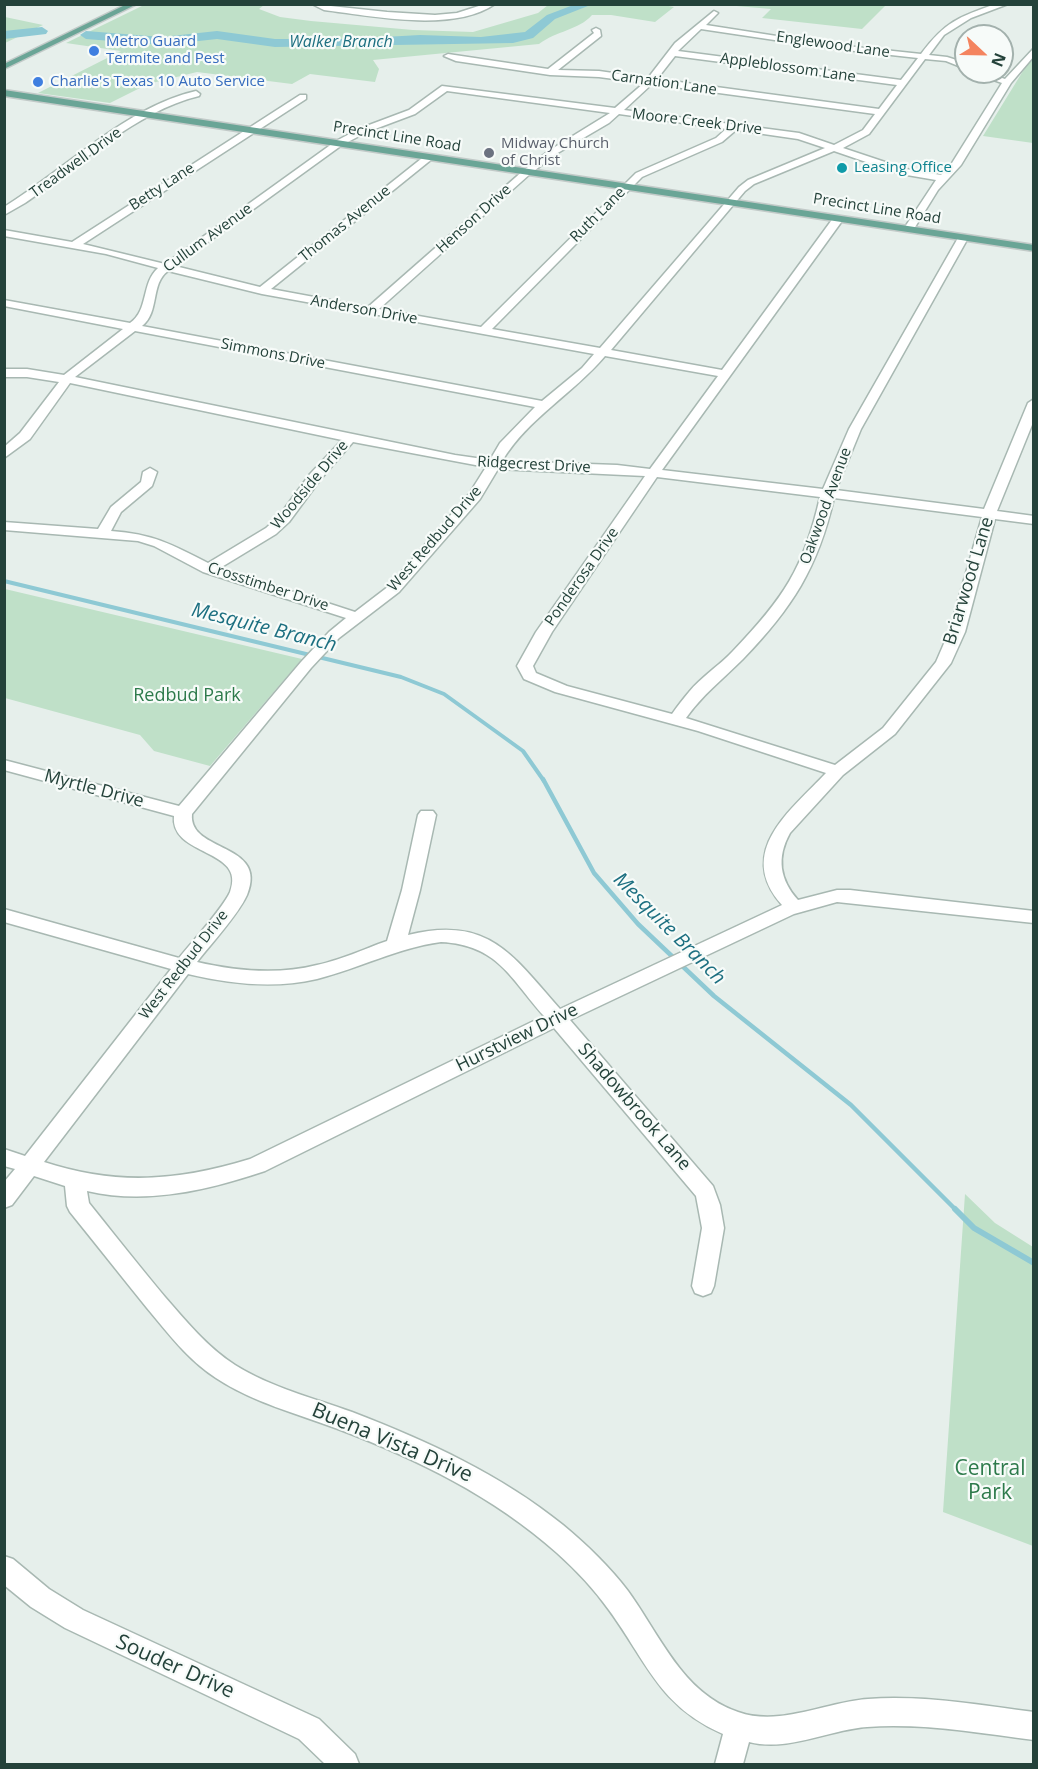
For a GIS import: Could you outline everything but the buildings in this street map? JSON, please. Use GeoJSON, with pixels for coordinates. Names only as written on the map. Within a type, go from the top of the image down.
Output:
{"type":"FeatureCollection","features":[{"type":"Feature","properties":{"kind":"main road"},"geometry":{"type":"LineString","coordinates":[[4,57],[114,4]]}},
{"type":"Feature","properties":{"kind":"main road"},"geometry":{"type":"LineString","coordinates":[[4,67],[134,4]]}},
{"type":"Feature","properties":{"kind":"main road","name":"Precinct Line Road"},"geometry":{"type":"LineString","coordinates":[[4,93],[1034,248]]}},
{"type":"Feature","properties":{"kind":"street"},"geometry":{"type":"LineString","coordinates":[[392,14],[403,4]]}},
{"type":"Feature","properties":{"kind":"street"},"geometry":{"type":"LineString","coordinates":[[315,5],[324,8],[392,14],[449,16],[474,12],[492,4]]}},
{"type":"Feature","properties":{"kind":"street","name":"West Redbud Drive"},"geometry":{"type":"LineString","coordinates":[[4,1199],[237,897],[242,886],[242,873],[228,855],[198,843],[190,836],[182,824],[183,813],[306,664],[322,646],[394,589],[475,496],[506,446],[542,405],[570,385],[601,352],[729,202],[751,183],[837,147],[866,132],[941,33],[968,16],[1005,4]]}},
{"type":"Feature","properties":{"kind":"street","name":"Henson Drive"},"geometry":{"type":"LineString","coordinates":[[370,311],[527,172],[553,152],[606,121],[652,81],[663,69],[672,53],[714,13]]}},
{"type":"Feature","properties":{"kind":"street","name":"Englewood Lane"},"geometry":{"type":"LineString","coordinates":[[699,26],[828,46],[924,56],[954,62]]}},
{"type":"Feature","properties":{"kind":"street"},"geometry":{"type":"LineString","coordinates":[[550,72],[598,34],[596,30]]}},
{"type":"Feature","properties":{"kind":"street"},"geometry":{"type":"LineString","coordinates":[[1014,75],[1034,50]]}},
{"type":"Feature","properties":{"kind":"street","name":"Appleblossom Lane"},"geometry":{"type":"LineString","coordinates":[[672,53],[904,83]]}},
{"type":"Feature","properties":{"kind":"street","name":"Carnation Lane"},"geometry":{"type":"LineString","coordinates":[[448,56],[550,72],[592,73],[881,112]]}},
{"type":"Feature","properties":{"kind":"street"},"geometry":{"type":"LineString","coordinates":[[908,230],[934,188],[956,165],[1007,84]]}},
{"type":"Feature","properties":{"kind":"street","name":"Moore Creek Drive"},"geometry":{"type":"LineString","coordinates":[[445,88],[799,136],[837,147],[904,172],[944,179]]}},
{"type":"Feature","properties":{"kind":"street","name":"Cullum Avenue"},"geometry":{"type":"LineString","coordinates":[[4,454],[32,428],[66,379],[134,327],[147,313],[155,278],[167,267],[339,143],[364,130],[412,112],[445,88]]}},
{"type":"Feature","properties":{"kind":"street","name":"Treadwell Drive"},"geometry":{"type":"LineString","coordinates":[[4,212],[32,195],[107,138],[177,98],[196,94]]}},
{"type":"Feature","properties":{"kind":"street","name":"Betty Lane"},"geometry":{"type":"LineString","coordinates":[[74,245],[303,97]]}},
{"type":"Feature","properties":{"kind":"street","name":"Ruth Lane"},"geometry":{"type":"LineString","coordinates":[[483,331],[639,175],[719,140],[734,128]]}},
{"type":"Feature","properties":{"kind":"street","name":"Thomas Avenue"},"geometry":{"type":"LineString","coordinates":[[262,291],[429,157]]}},
{"type":"Feature","properties":{"kind":"street","name":"Ponderosa Drive"},"geometry":{"type":"LineString","coordinates":[[837,771],[676,720],[561,689],[529,676],[525,666],[544,632],[653,473],[838,219]]}},
{"type":"Feature","properties":{"kind":"street","name":"Anderson Drive"},"geometry":{"type":"LineString","coordinates":[[4,233],[74,245],[262,291],[727,374]]}},
{"type":"Feature","properties":{"kind":"street","name":"Oakwood Avenue"},"geometry":{"type":"LineString","coordinates":[[676,720],[695,694],[737,656],[787,599],[806,566],[819,533],[828,493],[855,429],[963,238]]}},
{"type":"Feature","properties":{"kind":"street","name":"Simmons Drive"},"geometry":{"type":"LineString","coordinates":[[4,303],[542,405]]}},
{"type":"Feature","properties":{"kind":"street","name":"Ridgecrest Drive"},"geometry":{"type":"LineString","coordinates":[[4,373],[27,373],[66,379],[495,465],[653,473],[990,512],[1034,520]]}},
{"type":"Feature","properties":{"kind":"street","name":"Briarwood Lane"},"geometry":{"type":"LineString","coordinates":[[794,907],[779,890],[771,866],[776,842],[783,830],[837,771],[889,731],[943,663],[957,632],[990,512],[1034,403]]}},
{"type":"Feature","properties":{"kind":"street","name":"Woodside Drive"},"geometry":{"type":"LineString","coordinates":[[208,569],[271,531],[284,519],[315,477],[351,437]]}},
{"type":"Feature","properties":{"kind":"street"},"geometry":{"type":"LineString","coordinates":[[103,532],[116,510],[147,483],[150,472]]}},
{"type":"Feature","properties":{"kind":"street","name":"Crosstimber Drive"},"geometry":{"type":"LineString","coordinates":[[4,526],[103,532],[139,537],[159,543],[208,569],[357,617]]}},
{"type":"Feature","properties":{"kind":"street","name":"Myrtle Drive"},"geometry":{"type":"LineString","coordinates":[[4,765],[183,813]]}},
{"type":"Feature","properties":{"kind":"street"},"geometry":{"type":"LineString","coordinates":[[395,947],[411,890],[428,814]]}},
{"type":"Feature","properties":{"kind":"street","name":"Hurstview Drive"},"geometry":{"type":"LineString","coordinates":[[4,1156],[75,1180],[127,1187],[195,1182],[234,1173],[268,1160],[652,972],[794,907],[850,896],[1034,917]]}},
{"type":"Feature","properties":{"kind":"street","name":"Shadowbrook Lane"},"geometry":{"type":"LineString","coordinates":[[4,915],[183,967],[237,977],[280,977],[316,972],[430,937],[450,935],[484,944],[500,955],[705,1192],[711,1204],[715,1230],[703,1286]]}},
{"type":"Feature","properties":{"kind":"street","name":"Buena Vista Drive"},"geometry":{"type":"LineString","coordinates":[[75,1180],[78,1206],[154,1300],[208,1359],[246,1383],[462,1470],[515,1503],[566,1544],[610,1589],[677,1687],[717,1715],[739,1726],[776,1729],[866,1713],[899,1713],[1034,1725]]}},
{"type":"Feature","properties":{"kind":"street","name":"Souder Drive"},"geometry":{"type":"LineString","coordinates":[[4,1568],[40,1598],[74,1619],[309,1729],[345,1764]]}},
{"type":"Feature","properties":{"kind":"street"},"geometry":{"type":"LineString","coordinates":[[729,1764],[739,1726]]}},
{"type":"Feature","properties":{"kind":"green space"},"geometry":{"type":"Polygon","coordinates":[[[658,4],[674,7],[655,22],[611,15],[592,15],[581,24],[539,44],[373,60],[379,69],[375,82],[310,74],[292,84],[197,72],[148,84],[110,103],[38,93],[121,51],[66,43],[144,5],[264,5],[259,9],[280,17],[413,30],[473,32],[538,13],[548,5],[658,4]]]}},
{"type":"Feature","properties":{"kind":"green space"},"geometry":{"type":"Polygon","coordinates":[[[886,4],[862,29],[762,18],[771,9],[725,5],[886,4]]]}},
{"type":"Feature","properties":{"kind":"green space"},"geometry":{"type":"Polygon","coordinates":[[[5,17],[43,25],[5,43],[5,17]]]}},
{"type":"Feature","properties":{"kind":"green space"},"geometry":{"type":"Polygon","coordinates":[[[1033,58],[1033,143],[983,136],[1033,58]]]}},
{"type":"Feature","properties":{"kind":"green space","name":"Redbud Park"},"geometry":{"type":"Polygon","coordinates":[[[5,589],[302,659],[210,766],[154,751],[140,735],[5,698],[5,589]]]}},
{"type":"Feature","properties":{"kind":"green space","name":"Central Park"},"geometry":{"type":"Polygon","coordinates":[[[965,1194],[995,1223],[1033,1247],[1033,1546],[943,1512],[965,1194]]]}},
{"type":"Feature","properties":{"kind":"waterway","name":"Walker Branch"},"geometry":{"type":"LineString","coordinates":[[86,35],[162,41],[217,35],[275,43],[348,43],[420,39],[481,41],[513,39],[529,35],[551,17],[588,4]]}},
{"type":"Feature","properties":{"kind":"waterway","name":"Walker Branch"},"geometry":{"type":"LineString","coordinates":[[4,35],[42,31]]}},
{"type":"Feature","properties":{"kind":"waterway","name":"Mesquite Branch"},"geometry":{"type":"LineString","coordinates":[[4,581],[401,677],[444,694],[523,751],[544,781]]}},
{"type":"Feature","properties":{"kind":"waterway","name":"Mesquite Branch"},"geometry":{"type":"LineString","coordinates":[[543,779],[594,873],[638,924],[714,996],[851,1105],[974,1228],[1034,1263]]}},
{"type":"Feature","properties":{"kind":"place","name":"Metro Guard Termite and Pest"},"geometry":{"type":"Point","coordinates":[94,51]}},
{"type":"Feature","properties":{"kind":"place","name":"Charlie's Texas 10 Auto Service"},"geometry":{"type":"Point","coordinates":[38,82]}},
{"type":"Feature","properties":{"kind":"place","name":"Midway Church of Christ"},"geometry":{"type":"Point","coordinates":[489,153]}},
{"type":"Feature","properties":{"kind":"place","name":"Leasing Office"},"geometry":{"type":"Point","coordinates":[842,168]}}]}
